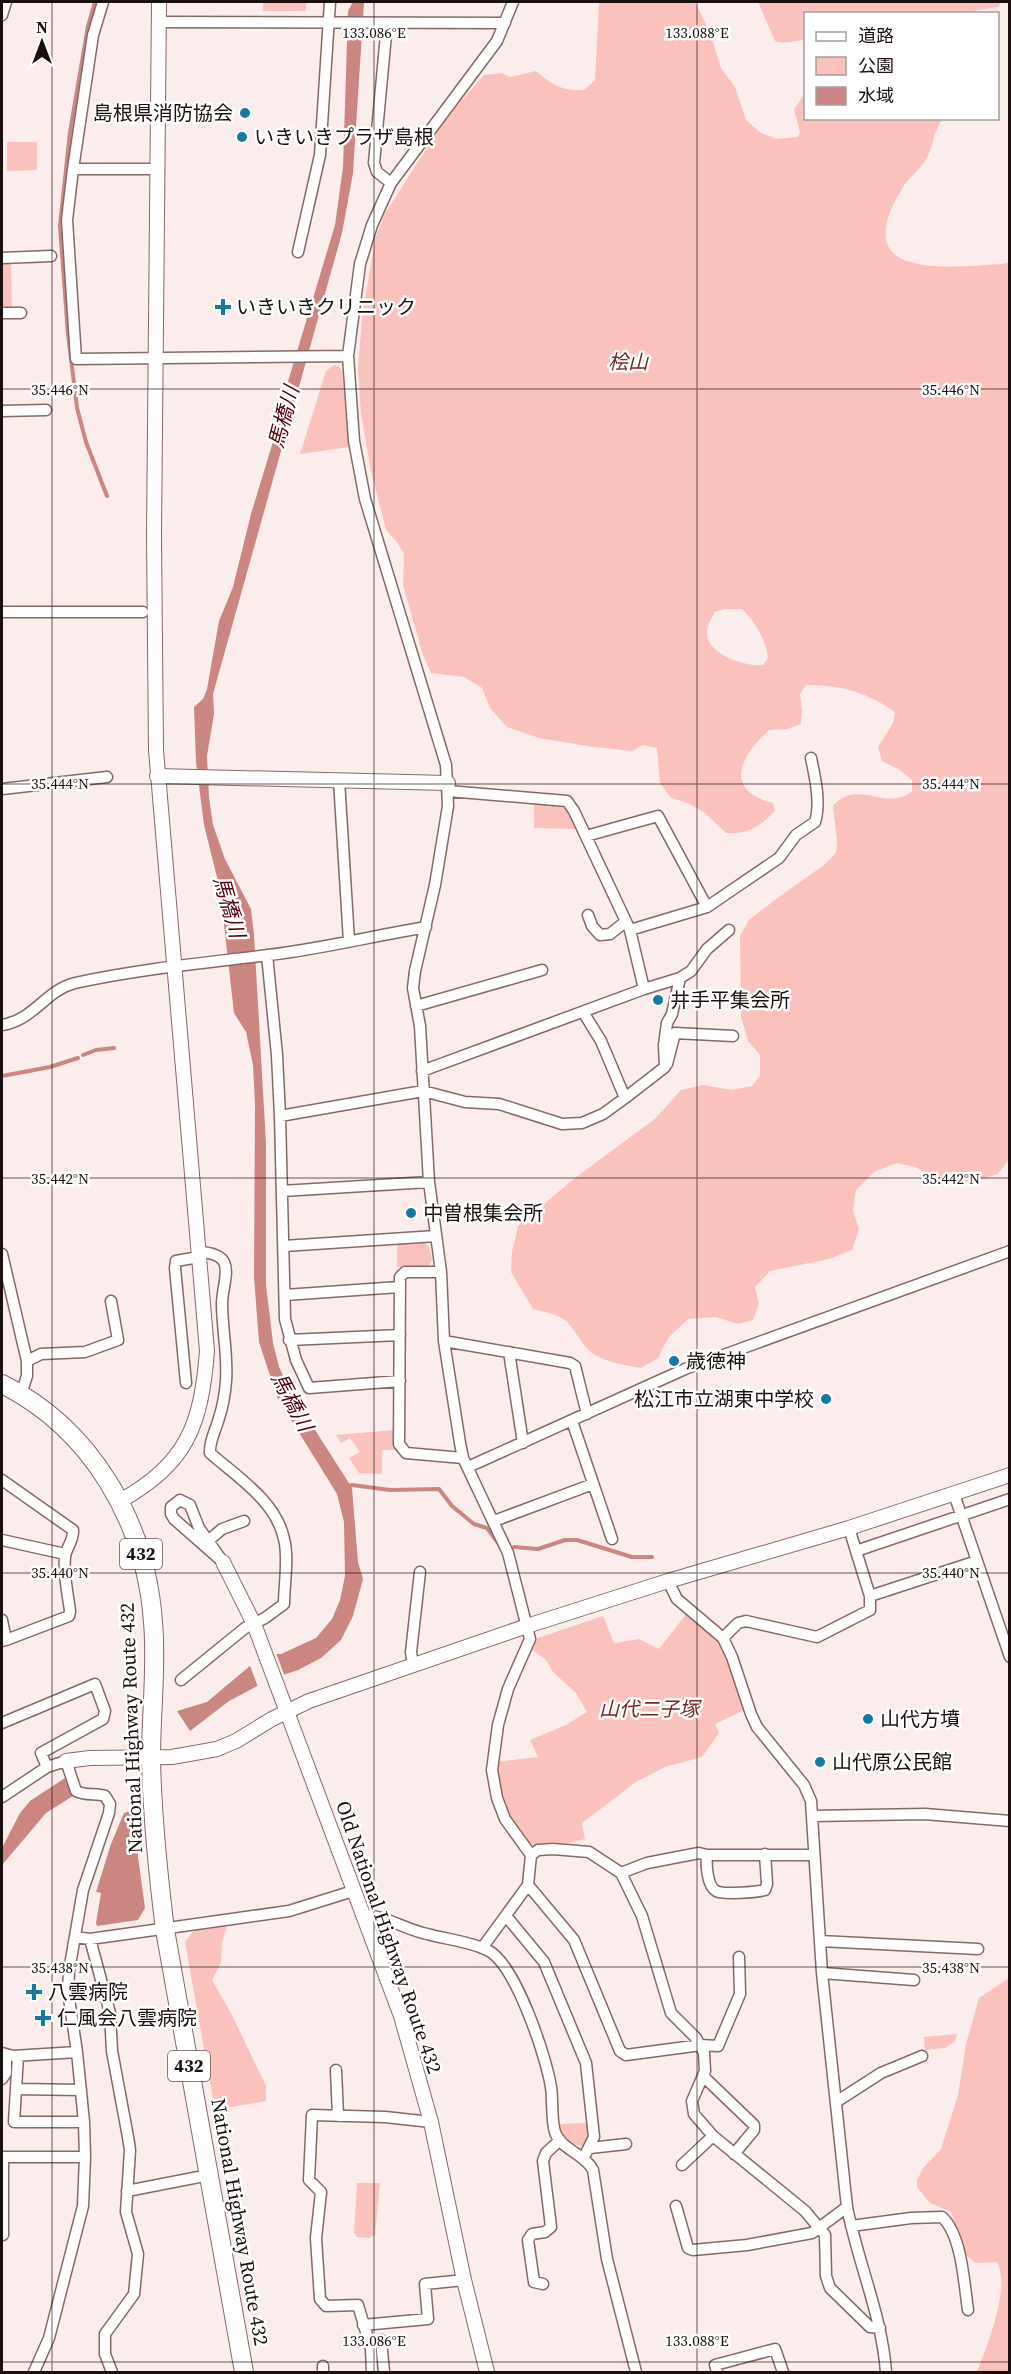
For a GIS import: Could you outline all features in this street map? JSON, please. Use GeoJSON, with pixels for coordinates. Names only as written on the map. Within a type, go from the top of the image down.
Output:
{"type":"FeatureCollection","features":[{"type":"Feature","properties":{"kind":"highway","name":"National Highway Route 432"},"geometry":{"type":"LineString","coordinates":[[2,1384],[21,1394],[69,1433],[90,1455],[120,1501],[134,1529],[150,1590],[154,1623],[151,1757],[153,1816],[165,1930],[244,2373]]}},
{"type":"Feature","properties":{"kind":"street"},"geometry":{"type":"LineString","coordinates":[[2,15],[6,2]]}},
{"type":"Feature","properties":{"kind":"street"},"geometry":{"type":"LineString","coordinates":[[103,2],[93,35],[73,169],[68,220],[76,359],[348,356]]}},
{"type":"Feature","properties":{"kind":"street"},"geometry":{"type":"LineString","coordinates":[[120,1501],[147,1486],[174,1461],[195,1421],[204,1383],[207,1351],[157,776],[154,546],[159,2]]}},
{"type":"Feature","properties":{"kind":"street"},"geometry":{"type":"LineString","coordinates":[[298,252],[320,155],[332,23],[330,2]]}},
{"type":"Feature","properties":{"kind":"street"},"geometry":{"type":"LineString","coordinates":[[482,1948],[528,1885],[531,1855],[505,1819],[497,1798],[492,1770],[498,1725],[508,1689],[529,1646],[530,1639],[508,1552],[466,1463],[444,1341],[441,1272],[429,1182],[420,1026],[413,988],[435,885],[448,787],[443,747],[424,694],[365,499],[354,441],[348,356],[360,264],[372,225],[391,183],[497,41],[513,2]]}},
{"type":"Feature","properties":{"kind":"street"},"geometry":{"type":"LineString","coordinates":[[159,22],[505,23]]}},
{"type":"Feature","properties":{"kind":"street"},"geometry":{"type":"LineString","coordinates":[[384,24],[374,163],[377,172],[391,183]]}},
{"type":"Feature","properties":{"kind":"street"},"geometry":{"type":"LineString","coordinates":[[73,169],[157,169]]}},
{"type":"Feature","properties":{"kind":"street"},"geometry":{"type":"LineString","coordinates":[[2,258],[51,256]]}},
{"type":"Feature","properties":{"kind":"street"},"geometry":{"type":"LineString","coordinates":[[2,314],[21,313]]}},
{"type":"Feature","properties":{"kind":"street"},"geometry":{"type":"LineString","coordinates":[[2,411],[46,410]]}},
{"type":"Feature","properties":{"kind":"street"},"geometry":{"type":"LineString","coordinates":[[2,612],[143,612]]}},
{"type":"Feature","properties":{"kind":"street"},"geometry":{"type":"LineString","coordinates":[[588,915],[592,926],[600,935],[707,907],[779,858],[796,835],[815,822],[817,811],[815,776],[811,758]]}},
{"type":"Feature","properties":{"kind":"street"},"geometry":{"type":"LineString","coordinates":[[157,776],[339,780],[448,787],[567,801],[574,811],[628,926],[644,989]]}},
{"type":"Feature","properties":{"kind":"street"},"geometry":{"type":"LineString","coordinates":[[2,789],[107,777]]}},
{"type":"Feature","properties":{"kind":"street"},"geometry":{"type":"LineString","coordinates":[[339,780],[349,941]]}},
{"type":"Feature","properties":{"kind":"street"},"geometry":{"type":"LineString","coordinates":[[586,836],[658,816],[707,907]]}},
{"type":"Feature","properties":{"kind":"street"},"geometry":{"type":"LineString","coordinates":[[2,1025],[22,1020],[57,991],[73,984],[174,967],[266,955],[426,927]]}},
{"type":"Feature","properties":{"kind":"street"},"geometry":{"type":"LineString","coordinates":[[422,1071],[644,989],[680,978],[691,971],[702,955],[729,930]]}},
{"type":"Feature","properties":{"kind":"street"},"geometry":{"type":"LineString","coordinates":[[266,955],[277,1055],[285,1319],[296,1360],[309,1388],[400,1381]]}},
{"type":"Feature","properties":{"kind":"street"},"geometry":{"type":"LineString","coordinates":[[416,1006],[542,970]]}},
{"type":"Feature","properties":{"kind":"street"},"geometry":{"type":"LineString","coordinates":[[665,1066],[664,1046],[667,1023],[672,1014],[680,978]]}},
{"type":"Feature","properties":{"kind":"street"},"geometry":{"type":"LineString","coordinates":[[583,1012],[601,1041],[625,1098]]}},
{"type":"Feature","properties":{"kind":"street"},"geometry":{"type":"LineString","coordinates":[[280,1116],[423,1091],[465,1102],[499,1104],[562,1124],[582,1123],[603,1114],[665,1066],[669,1061],[675,1033],[732,1036]]}},
{"type":"Feature","properties":{"kind":"street"},"geometry":{"type":"LineString","coordinates":[[282,1191],[429,1182]]}},
{"type":"Feature","properties":{"kind":"street"},"geometry":{"type":"LineString","coordinates":[[284,1246],[436,1236]]}},
{"type":"Feature","properties":{"kind":"street"},"geometry":{"type":"LineString","coordinates":[[441,1272],[405,1272],[400,1277],[399,1444],[402,1451],[406,1453],[466,1463],[524,1443],[685,1369],[1010,1251]]}},
{"type":"Feature","properties":{"kind":"street"},"geometry":{"type":"LineString","coordinates":[[2,1254],[27,1361],[27,1376],[21,1394]]}},
{"type":"Feature","properties":{"kind":"street"},"geometry":{"type":"LineString","coordinates":[[181,1680],[245,1628],[284,1604],[284,1539],[273,1513],[250,1486],[210,1453],[209,1445],[220,1417],[226,1384],[222,1303],[227,1274],[224,1264],[217,1256],[199,1255],[176,1261],[174,1268],[186,1383]]}},
{"type":"Feature","properties":{"kind":"street"},"geometry":{"type":"LineString","coordinates":[[285,1295],[399,1287]]}},
{"type":"Feature","properties":{"kind":"street"},"geometry":{"type":"LineString","coordinates":[[27,1361],[41,1354],[85,1352],[118,1340],[111,1301]]}},
{"type":"Feature","properties":{"kind":"street"},"geometry":{"type":"LineString","coordinates":[[290,1340],[400,1335]]}},
{"type":"Feature","properties":{"kind":"street"},"geometry":{"type":"LineString","coordinates":[[444,1341],[570,1363],[575,1366],[587,1414]]}},
{"type":"Feature","properties":{"kind":"street"},"geometry":{"type":"LineString","coordinates":[[509,1352],[524,1443]]}},
{"type":"Feature","properties":{"kind":"street"},"geometry":{"type":"LineString","coordinates":[[572,1421],[612,1539]]}},
{"type":"Feature","properties":{"kind":"street"},"geometry":{"type":"LineString","coordinates":[[2,1797],[47,1767],[66,1761],[90,1758],[172,1757],[218,1749],[288,1711],[413,1665],[526,1626],[668,1581],[849,1528],[1010,1475]]}},
{"type":"Feature","properties":{"kind":"street"},"geometry":{"type":"LineString","coordinates":[[2,1480],[73,1530],[74,1535],[65,1554],[69,1616],[4,1641],[2,1620]]}},
{"type":"Feature","properties":{"kind":"street"},"geometry":{"type":"LineString","coordinates":[[494,1521],[593,1484]]}},
{"type":"Feature","properties":{"kind":"street"},"geometry":{"type":"LineString","coordinates":[[954,1494],[1010,1657]]}},
{"type":"Feature","properties":{"kind":"street"},"geometry":{"type":"LineString","coordinates":[[855,1551],[1010,1498]]}},
{"type":"Feature","properties":{"kind":"street","name":"Old National Highway Route 432"},"geometry":{"type":"LineString","coordinates":[[223,1562],[174,1519],[171,1507],[175,1502],[186,1501],[189,1505],[199,1528],[223,1562],[254,1624],[401,2016],[430,2122],[464,2280],[487,2373]]}},
{"type":"Feature","properties":{"kind":"street"},"geometry":{"type":"LineString","coordinates":[[208,1541],[222,1529],[244,1521]]}},
{"type":"Feature","properties":{"kind":"street"},"geometry":{"type":"LineString","coordinates":[[723,1638],[738,1623],[746,1621],[817,1637],[870,1610],[870,1596],[849,1528]]}},
{"type":"Feature","properties":{"kind":"street"},"geometry":{"type":"LineString","coordinates":[[2,1540],[65,1554]]}},
{"type":"Feature","properties":{"kind":"street"},"geometry":{"type":"LineString","coordinates":[[870,1596],[977,1561]]}},
{"type":"Feature","properties":{"kind":"street"},"geometry":{"type":"LineString","coordinates":[[413,1665],[411,1652],[420,1572]]}},
{"type":"Feature","properties":{"kind":"street"},"geometry":{"type":"LineString","coordinates":[[668,1581],[677,1599],[723,1638],[754,1720],[804,1785],[811,1801],[822,1973],[847,2207],[880,2328],[886,2373]]}},
{"type":"Feature","properties":{"kind":"street"},"geometry":{"type":"LineString","coordinates":[[2,1723],[95,1684],[105,1711],[104,1719],[41,1753],[47,1767]]}},
{"type":"Feature","properties":{"kind":"street"},"geometry":{"type":"LineString","coordinates":[[34,2373],[49,2338],[83,2206],[84,2122],[68,1992],[83,1890],[109,1814],[110,1804],[105,1796],[95,1793],[81,1794],[76,1791],[66,1761]]}},
{"type":"Feature","properties":{"kind":"street"},"geometry":{"type":"LineString","coordinates":[[812,1816],[925,1814],[1010,1821]]}},
{"type":"Feature","properties":{"kind":"street"},"geometry":{"type":"LineString","coordinates":[[531,1855],[537,1850],[553,1849],[589,1852],[621,1873],[642,1916],[671,2013],[701,2045],[706,2058],[704,2077],[692,2104],[696,2117],[734,2154],[786,2194],[819,2228],[826,2240],[826,2276],[830,2288],[870,2327],[880,2328]]}},
{"type":"Feature","properties":{"kind":"street"},"geometry":{"type":"LineString","coordinates":[[621,1873],[662,1859],[699,1852],[708,1855],[814,1855]]}},
{"type":"Feature","properties":{"kind":"street"},"geometry":{"type":"LineString","coordinates":[[708,1855],[706,1868],[713,1888],[720,1892],[765,1890],[767,1884],[765,1854]]}},
{"type":"Feature","properties":{"kind":"street"},"geometry":{"type":"LineString","coordinates":[[528,1885],[574,1940],[621,2051],[631,2055],[701,2045],[718,2046],[740,1994],[739,1957]]}},
{"type":"Feature","properties":{"kind":"street"},"geometry":{"type":"LineString","coordinates":[[75,1936],[90,1939],[289,1911],[353,1891]]}},
{"type":"Feature","properties":{"kind":"street"},"geometry":{"type":"LineString","coordinates":[[362,1915],[376,1915],[419,1932],[489,1951],[500,1961],[518,1989],[544,2058],[553,2097],[554,2128],[560,2140],[587,2153],[626,2144]]}},
{"type":"Feature","properties":{"kind":"street"},"geometry":{"type":"LineString","coordinates":[[506,1916],[544,1962],[586,2063],[594,2137],[587,2153],[593,2170],[607,2259],[636,2373]]}},
{"type":"Feature","properties":{"kind":"street"},"geometry":{"type":"LineString","coordinates":[[90,1939],[110,2013],[112,2051],[130,2150],[127,2219],[138,2254],[134,2294],[105,2334],[105,2354],[112,2373]]}},
{"type":"Feature","properties":{"kind":"street"},"geometry":{"type":"LineString","coordinates":[[820,1941],[978,1949]]}},
{"type":"Feature","properties":{"kind":"street"},"geometry":{"type":"LineString","coordinates":[[822,1973],[914,1980]]}},
{"type":"Feature","properties":{"kind":"street"},"geometry":{"type":"LineString","coordinates":[[2,2079],[6,2073],[4,2054],[18,2056],[77,2052]]}},
{"type":"Feature","properties":{"kind":"street"},"geometry":{"type":"LineString","coordinates":[[18,2056],[18,2089],[14,2122],[84,2122]]}},
{"type":"Feature","properties":{"kind":"street"},"geometry":{"type":"LineString","coordinates":[[836,2102],[881,2073],[922,2056]]}},
{"type":"Feature","properties":{"kind":"street"},"geometry":{"type":"LineString","coordinates":[[336,2070],[338,2116]]}},
{"type":"Feature","properties":{"kind":"street"},"geometry":{"type":"LineString","coordinates":[[704,2077],[754,2125],[754,2130],[734,2154]]}},
{"type":"Feature","properties":{"kind":"street"},"geometry":{"type":"LineString","coordinates":[[18,2089],[81,2090]]}},
{"type":"Feature","properties":{"kind":"street"},"geometry":{"type":"LineString","coordinates":[[372,2373],[371,2349],[358,2305],[326,2306],[320,2299],[316,2238],[321,2192],[309,2180],[312,2115],[386,2117],[430,2122]]}},
{"type":"Feature","properties":{"kind":"street"},"geometry":{"type":"LineString","coordinates":[[682,2165],[713,2136]]}},
{"type":"Feature","properties":{"kind":"street"},"geometry":{"type":"LineString","coordinates":[[543,2284],[534,2282],[528,2240],[532,2234],[545,2232],[551,2226],[543,2161],[546,2153],[560,2140]]}},
{"type":"Feature","properties":{"kind":"street"},"geometry":{"type":"LineString","coordinates":[[3,2235],[2,2157],[85,2157]]}},
{"type":"Feature","properties":{"kind":"street"},"geometry":{"type":"LineString","coordinates":[[127,2191],[209,2175]]}},
{"type":"Feature","properties":{"kind":"street"},"geometry":{"type":"LineString","coordinates":[[676,2206],[688,2248],[693,2250],[747,2245],[812,2233],[847,2207]]}},
{"type":"Feature","properties":{"kind":"street"},"geometry":{"type":"LineString","coordinates":[[851,2226],[911,2218],[942,2217],[950,2225],[957,2246],[968,2310]]}},
{"type":"Feature","properties":{"kind":"street"},"geometry":{"type":"LineString","coordinates":[[363,2325],[428,2319],[424,2284],[464,2280]]}},
{"type":"Feature","properties":{"kind":"street"},"geometry":{"type":"LineString","coordinates":[[381,2340],[384,2373]]}},
{"type":"Feature","properties":{"kind":"street"},"geometry":{"type":"LineString","coordinates":[[717,2373],[715,2365],[775,2349],[783,2373]]}},
{"type":"Feature","properties":{"kind":"green space"},"geometry":{"type":"Polygon","coordinates":[[[263,2],[307,2],[305,11],[263,11],[263,2]]]}},
{"type":"Feature","properties":{"kind":"green space","name":"桧山"},"geometry":{"type":"Polygon","coordinates":[[[599,2],[695,2],[710,32],[721,68],[735,87],[746,120],[761,133],[777,139],[798,137],[800,132],[794,110],[804,95],[804,120],[942,120],[927,159],[905,184],[889,215],[886,237],[893,252],[907,261],[928,265],[952,267],[1010,262],[1009,1159],[998,1174],[972,1182],[941,1180],[915,1167],[897,1163],[874,1172],[856,1190],[853,1211],[859,1229],[852,1250],[829,1259],[770,1271],[755,1287],[759,1303],[753,1320],[738,1324],[716,1317],[688,1319],[668,1338],[658,1358],[641,1368],[600,1358],[587,1348],[561,1317],[533,1309],[511,1272],[512,1252],[518,1226],[575,1178],[656,1118],[681,1090],[703,1085],[732,1090],[752,1086],[760,1076],[760,1055],[748,1041],[741,1017],[740,936],[749,920],[824,865],[836,853],[833,805],[843,798],[858,794],[890,799],[905,796],[912,791],[912,780],[900,770],[882,761],[878,747],[893,723],[895,712],[853,691],[830,686],[806,685],[800,694],[801,724],[787,729],[769,730],[750,751],[741,772],[742,781],[747,790],[773,803],[775,811],[747,831],[726,833],[705,813],[688,803],[671,798],[660,783],[657,748],[643,745],[632,751],[539,738],[507,727],[490,708],[482,688],[464,677],[431,673],[423,655],[403,585],[404,554],[386,530],[371,471],[361,414],[358,368],[362,319],[375,239],[384,215],[446,118],[484,75],[502,73],[510,77],[536,71],[558,86],[584,90],[595,80],[599,2]],[[724,609],[715,612],[707,629],[709,642],[721,654],[738,662],[763,665],[768,658],[765,644],[751,619],[742,609],[724,609]]]}},
{"type":"Feature","properties":{"kind":"green space"},"geometry":{"type":"Polygon","coordinates":[[[758,2],[1001,2],[998,7],[967,12],[804,12],[804,40],[783,43],[775,41],[758,2]]]}},
{"type":"Feature","properties":{"kind":"green space"},"geometry":{"type":"Polygon","coordinates":[[[7,142],[37,142],[37,170],[7,171],[7,142]]]}},
{"type":"Feature","properties":{"kind":"green space"},"geometry":{"type":"Polygon","coordinates":[[[2,262],[11,262],[12,311],[2,311],[2,262]]]}},
{"type":"Feature","properties":{"kind":"green space"},"geometry":{"type":"Polygon","coordinates":[[[334,365],[339,366],[342,371],[349,447],[300,454],[326,371],[334,365]]]}},
{"type":"Feature","properties":{"kind":"green space"},"geometry":{"type":"Polygon","coordinates":[[[534,801],[561,806],[573,820],[576,829],[534,828],[534,801]]]}},
{"type":"Feature","properties":{"kind":"green space"},"geometry":{"type":"Polygon","coordinates":[[[424,1242],[429,1247],[432,1259],[429,1266],[397,1267],[397,1243],[424,1242]]]}},
{"type":"Feature","properties":{"kind":"green space"},"geometry":{"type":"Polygon","coordinates":[[[394,1430],[395,1450],[382,1450],[382,1474],[359,1473],[349,1458],[360,1452],[350,1438],[341,1443],[336,1435],[394,1430]]]}},
{"type":"Feature","properties":{"kind":"green space","name":"山代二子塚"},"geometry":{"type":"Polygon","coordinates":[[[687,1613],[722,1642],[747,1709],[715,1724],[719,1733],[702,1757],[665,1767],[636,1782],[582,1823],[585,1839],[564,1844],[550,1842],[539,1846],[529,1844],[508,1813],[497,1787],[496,1762],[538,1757],[530,1740],[566,1725],[587,1712],[576,1693],[553,1672],[546,1660],[531,1649],[532,1640],[603,1616],[614,1643],[639,1639],[659,1649],[687,1613]]]}},
{"type":"Feature","properties":{"kind":"green space"},"geometry":{"type":"Polygon","coordinates":[[[227,1926],[222,1943],[221,1963],[212,1980],[231,2013],[266,2086],[266,2101],[215,2110],[185,1942],[194,1930],[227,1926]]]}},
{"type":"Feature","properties":{"kind":"green space"},"geometry":{"type":"Polygon","coordinates":[[[1009,1978],[1009,2372],[977,2372],[996,2317],[1001,2273],[997,2262],[975,2263],[963,2252],[951,2212],[930,2203],[917,2187],[917,2180],[923,2168],[941,2149],[958,2095],[966,2044],[979,1998],[1009,1978]]]}},
{"type":"Feature","properties":{"kind":"green space"},"geometry":{"type":"Polygon","coordinates":[[[957,2034],[955,2041],[945,2048],[925,2050],[924,2037],[957,2034]]]}},
{"type":"Feature","properties":{"kind":"green space"},"geometry":{"type":"Polygon","coordinates":[[[588,2123],[589,2140],[583,2146],[572,2144],[560,2131],[560,2124],[588,2123]]]}},
{"type":"Feature","properties":{"kind":"green space"},"geometry":{"type":"Polygon","coordinates":[[[357,2183],[380,2183],[375,2235],[369,2238],[357,2237],[354,2233],[357,2183]]]}},
{"type":"Feature","properties":{"kind":"water","name":"馬橋川"},"geometry":{"type":"Polygon","coordinates":[[[353,2],[364,2],[353,173],[342,233],[213,694],[214,714],[207,756],[213,825],[225,859],[251,909],[254,935],[266,1143],[266,1285],[273,1343],[279,1367],[291,1392],[352,1488],[358,1562],[363,1579],[353,1616],[341,1640],[321,1658],[298,1670],[268,1680],[274,1654],[281,1654],[316,1638],[332,1619],[340,1600],[345,1576],[344,1522],[337,1494],[277,1397],[259,1342],[254,1277],[255,1104],[253,1065],[246,1032],[234,1013],[220,889],[204,825],[196,762],[194,707],[203,699],[207,689],[219,621],[233,587],[251,514],[272,445],[277,418],[335,225],[343,167],[348,11],[353,2]]]}},
{"type":"Feature","properties":{"kind":"water"},"geometry":{"type":"Polygon","coordinates":[[[251,1665],[267,1681],[229,1701],[190,1731],[177,1711],[207,1702],[251,1665]]]}},
{"type":"Feature","properties":{"kind":"water"},"geometry":{"type":"Polygon","coordinates":[[[65,1778],[73,1796],[46,1813],[2,1865],[2,1848],[20,1813],[30,1801],[65,1778]]]}},
{"type":"Feature","properties":{"kind":"water"},"geometry":{"type":"Polygon","coordinates":[[[135,1806],[138,1857],[145,1908],[138,1920],[97,1926],[101,1893],[96,1892],[111,1844],[124,1813],[135,1806]]]}},
{"type":"Feature","properties":{"kind":"pier"},"geometry":{"type":"Polygon","coordinates":[[[276,1653],[285,1677],[258,1687],[249,1663],[276,1653]]]}},
{"type":"Feature","properties":{"kind":"waterway"},"geometry":{"type":"LineString","coordinates":[[95,2],[88,26],[70,132],[60,226],[68,334],[77,408],[86,442],[107,496]]}},
{"type":"Feature","properties":{"kind":"waterway"},"geometry":{"type":"LineString","coordinates":[[83,1055],[96,1050],[114,1048]]}},
{"type":"Feature","properties":{"kind":"waterway"},"geometry":{"type":"LineString","coordinates":[[2,1076],[50,1067],[78,1058]]}},
{"type":"Feature","properties":{"kind":"waterway"},"geometry":{"type":"LineString","coordinates":[[346,1487],[352,1485],[390,1490],[439,1489],[452,1506],[474,1524],[487,1528],[498,1543]]}},
{"type":"Feature","properties":{"kind":"waterway"},"geometry":{"type":"LineString","coordinates":[[514,1547],[538,1549],[565,1540],[577,1540],[632,1557],[652,1557]]}},
{"type":"Feature","properties":{"kind":"place","name":"島根県消防協会"},"geometry":{"type":"Point","coordinates":[245,113]}},
{"type":"Feature","properties":{"kind":"place","name":"いきいきプラザ島根"},"geometry":{"type":"Point","coordinates":[242,137]}},
{"type":"Feature","properties":{"kind":"place","name":"いきいきクリニック"},"geometry":{"type":"Point","coordinates":[223,307]}},
{"type":"Feature","properties":{"kind":"place","name":"井手平集会所"},"geometry":{"type":"Point","coordinates":[658,1000]}},
{"type":"Feature","properties":{"kind":"place","name":"中曽根集会所"},"geometry":{"type":"Point","coordinates":[411,1213]}},
{"type":"Feature","properties":{"kind":"place","name":"歳徳神"},"geometry":{"type":"Point","coordinates":[674,1361]}},
{"type":"Feature","properties":{"kind":"place","name":"松江市立湖東中学校"},"geometry":{"type":"Point","coordinates":[826,1399]}},
{"type":"Feature","properties":{"kind":"place","name":"山代方墳"},"geometry":{"type":"Point","coordinates":[868,1719]}},
{"type":"Feature","properties":{"kind":"place","name":"山代原公民館"},"geometry":{"type":"Point","coordinates":[820,1762]}},
{"type":"Feature","properties":{"kind":"place","name":"八雲病院"},"geometry":{"type":"Point","coordinates":[34,1992]}},
{"type":"Feature","properties":{"kind":"place","name":"仁風会八雲病院"},"geometry":{"type":"Point","coordinates":[43,2018]}}]}
